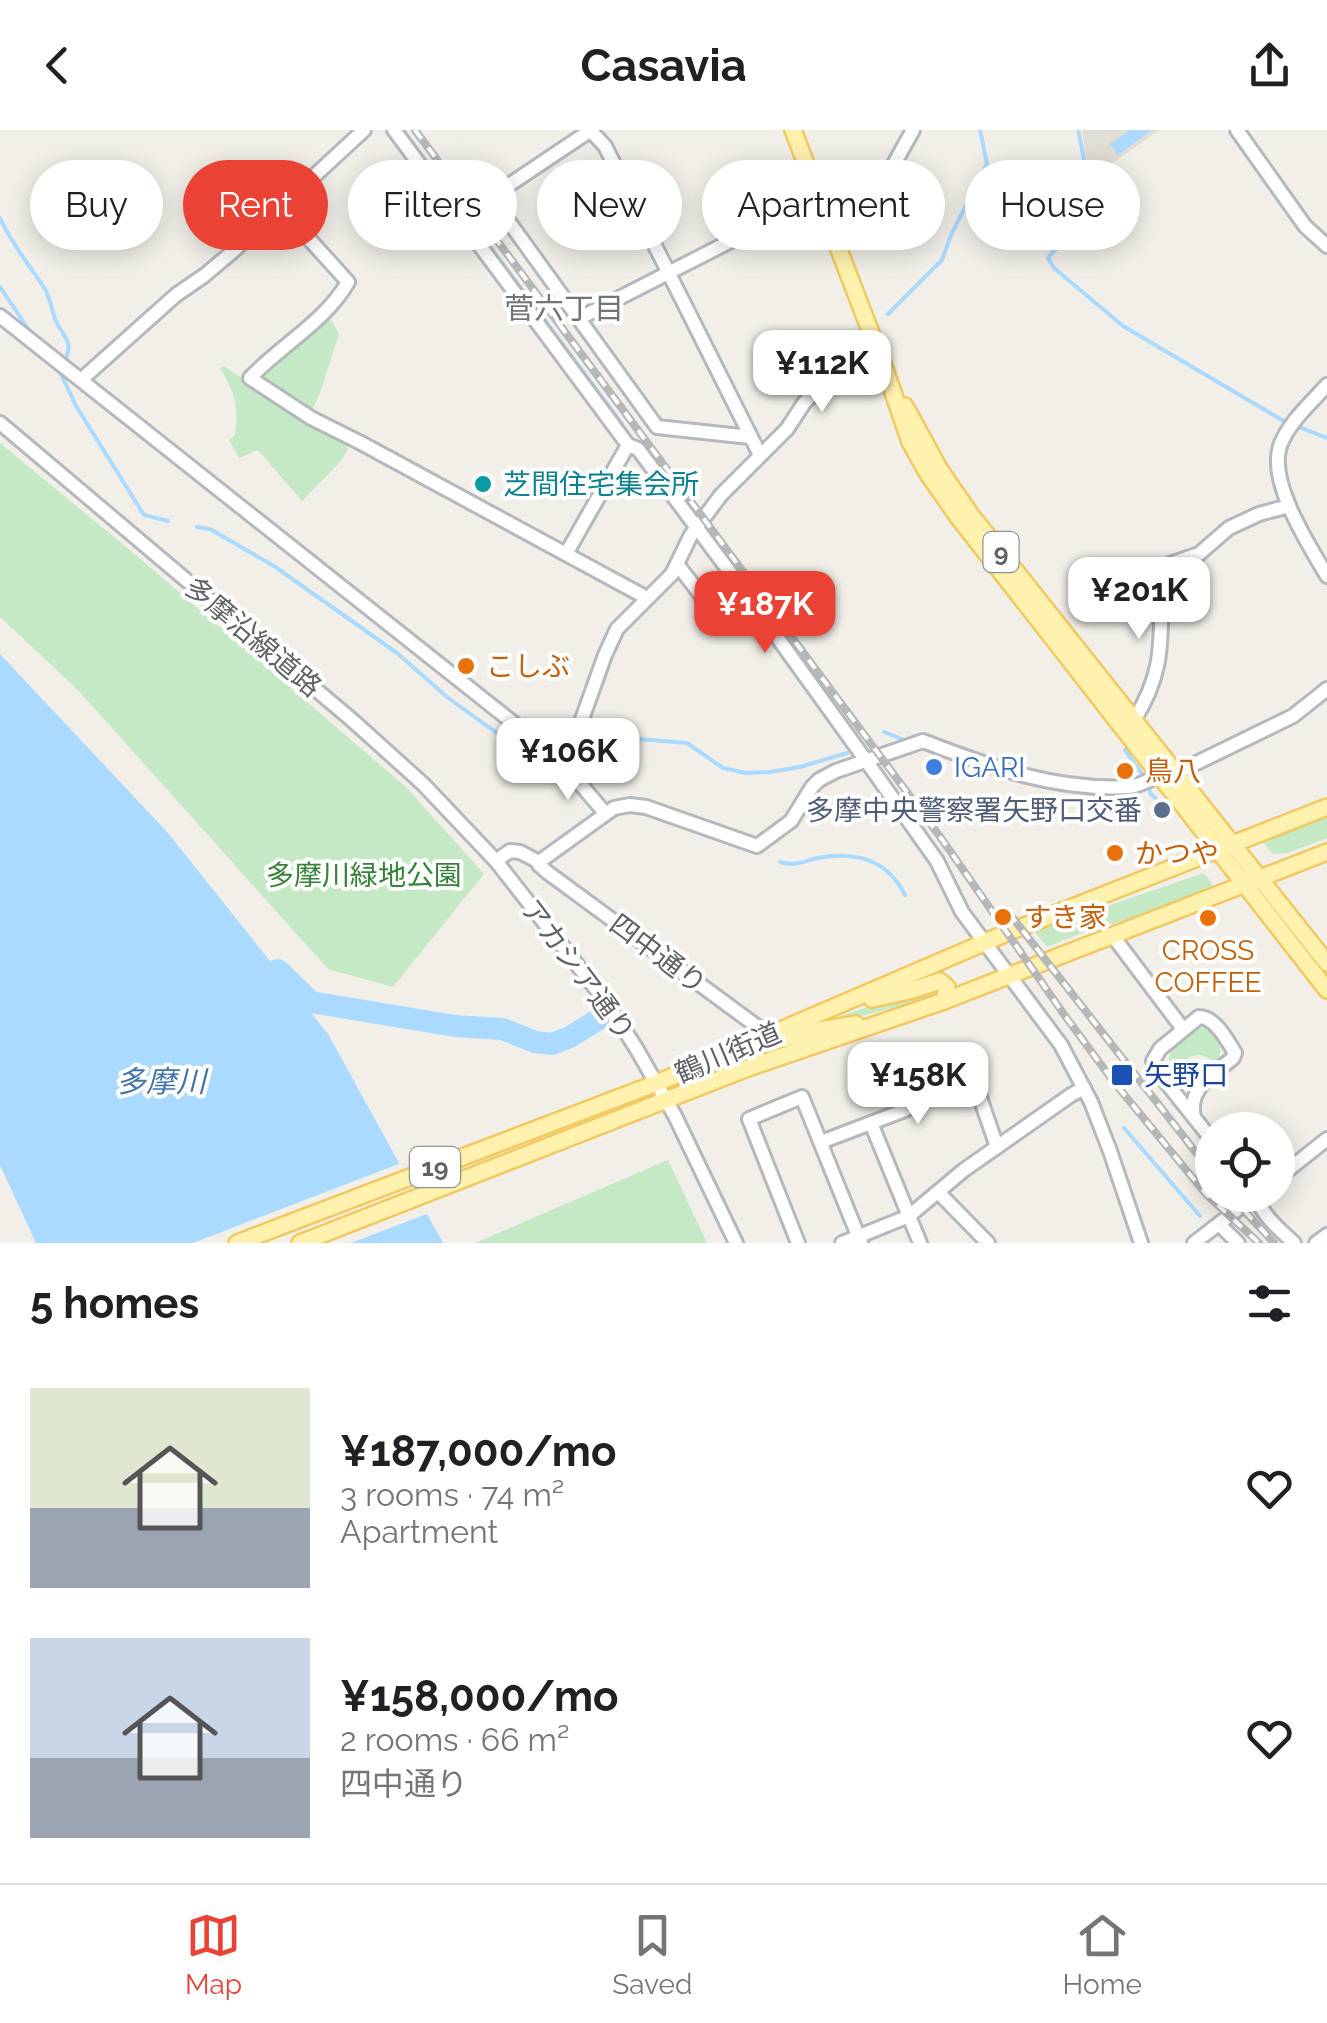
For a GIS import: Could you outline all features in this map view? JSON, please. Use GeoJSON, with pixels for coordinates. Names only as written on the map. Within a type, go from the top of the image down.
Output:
{"type":"FeatureCollection","features":[{"type":"Feature","properties":{"kind":"main road","name":"9"},"geometry":{"type":"LineString","coordinates":[[793,130],[805,160]]}},
{"type":"Feature","properties":{"kind":"main road","name":"9"},"geometry":{"type":"LineString","coordinates":[[840,250],[910,442],[934,484],[1149,780],[1261,879],[1323,964],[1327,990]]}},
{"type":"Feature","properties":{"kind":"main road","name":"9"},"geometry":{"type":"LineString","coordinates":[[886,372],[954,492],[1176,773],[1244,885],[1323,964]]}},
{"type":"Feature","properties":{"kind":"main road","name":"鶴川街道"},"geometry":{"type":"LineString","coordinates":[[237,1243],[657,1083],[985,944],[1327,807]]}},
{"type":"Feature","properties":{"kind":"main road","name":"鶴川街道"},"geometry":{"type":"LineString","coordinates":[[300,1243],[748,1068],[944,1001],[1327,852]]}},
{"type":"Feature","properties":{"kind":"main road","name":"19"},"geometry":{"type":"LineString","coordinates":[[838,1005],[909,991],[936,981],[947,987],[944,1001]]}},
{"type":"Feature","properties":{"kind":"main road","name":"19"},"geometry":{"type":"LineString","coordinates":[[770,1036],[785,1039],[900,1016]]}},
{"type":"Feature","properties":{"kind":"street"},"geometry":{"type":"LineString","coordinates":[[328,163],[364,130]]}},
{"type":"Feature","properties":{"kind":"street"},"geometry":{"type":"LineString","coordinates":[[394,130],[628,445],[638,449],[744,591],[937,862],[962,912],[1060,1045],[1084,1088],[1110,1151],[1141,1243]]}},
{"type":"Feature","properties":{"kind":"street"},"geometry":{"type":"LineString","coordinates":[[750,437],[657,427],[491,198],[590,130],[605,146],[760,455]]}},
{"type":"Feature","properties":{"kind":"street"},"geometry":{"type":"LineString","coordinates":[[896,160],[912,130]]}},
{"type":"Feature","properties":{"kind":"street"},"geometry":{"type":"LineString","coordinates":[[1238,130],[1305,226],[1327,246]]}},
{"type":"Feature","properties":{"kind":"street"},"geometry":{"type":"LineString","coordinates":[[82,379],[176,294],[234,250]]}},
{"type":"Feature","properties":{"kind":"street"},"geometry":{"type":"LineString","coordinates":[[319,250],[348,282],[311,326],[250,378],[311,418],[647,598]]}},
{"type":"Feature","properties":{"kind":"street"},"geometry":{"type":"LineString","coordinates":[[580,318],[713,250]]}},
{"type":"Feature","properties":{"kind":"street"},"geometry":{"type":"LineString","coordinates":[[0,316],[560,761],[605,813]]}},
{"type":"Feature","properties":{"kind":"street"},"geometry":{"type":"LineString","coordinates":[[560,761],[581,722],[618,629],[672,574],[696,527],[721,495],[788,428],[804,403],[856,350],[876,346]]}},
{"type":"Feature","properties":{"kind":"street"},"geometry":{"type":"LineString","coordinates":[[1327,384],[1280,445],[1278,469],[1289,506],[1327,576]]}},
{"type":"Feature","properties":{"kind":"street","name":"多摩沿線道路"},"geometry":{"type":"LineString","coordinates":[[0,423],[352,720],[423,784],[496,861]]}},
{"type":"Feature","properties":{"kind":"street"},"geometry":{"type":"LineString","coordinates":[[566,554],[628,445]]}},
{"type":"Feature","properties":{"kind":"street"},"geometry":{"type":"LineString","coordinates":[[1134,720],[1154,684],[1160,659],[1162,572],[1170,564],[1199,554],[1229,528],[1289,506]]}},
{"type":"Feature","properties":{"kind":"street"},"geometry":{"type":"LineString","coordinates":[[677,564],[714,612],[744,591]]}},
{"type":"Feature","properties":{"kind":"street"},"geometry":{"type":"LineString","coordinates":[[1176,773],[1293,716],[1327,688]]}},
{"type":"Feature","properties":{"kind":"street"},"geometry":{"type":"LineString","coordinates":[[496,861],[510,851],[520,852],[539,864],[605,813],[630,805],[646,807],[757,846],[791,821],[819,780],[922,741],[973,761],[1074,786],[1130,787],[1149,780]]}},
{"type":"Feature","properties":{"kind":"street","name":"アカシア通り"},"geometry":{"type":"LineString","coordinates":[[496,861],[607,1003],[667,1100],[736,1243]]}},
{"type":"Feature","properties":{"kind":"street","name":"四中通り"},"geometry":{"type":"LineString","coordinates":[[539,864],[770,1036]]}},
{"type":"Feature","properties":{"kind":"street"},"geometry":{"type":"LineString","coordinates":[[1112,935],[1183,1029]]}},
{"type":"Feature","properties":{"kind":"street"},"geometry":{"type":"LineString","coordinates":[[1171,1088],[1188,1092],[1198,1088],[1233,1058],[1235,1052],[1207,1017],[1199,1017],[1183,1029],[1160,1049],[1154,1060],[1157,1071],[1194,1116]]}},
{"type":"Feature","properties":{"kind":"street"},"geometry":{"type":"LineString","coordinates":[[821,1142],[974,1080],[997,1147]]}},
{"type":"Feature","properties":{"kind":"street"},"geometry":{"type":"LineString","coordinates":[[842,1243],[859,1240],[909,1216],[964,1170],[1084,1088]]}},
{"type":"Feature","properties":{"kind":"street"},"geometry":{"type":"LineString","coordinates":[[1194,1116],[1192,1105],[1198,1088]]}},
{"type":"Feature","properties":{"kind":"street"},"geometry":{"type":"LineString","coordinates":[[798,1243],[749,1119],[802,1097],[859,1240]]}},
{"type":"Feature","properties":{"kind":"street"},"geometry":{"type":"LineString","coordinates":[[870,1123],[920,1243]]}},
{"type":"Feature","properties":{"kind":"street"},"geometry":{"type":"LineString","coordinates":[[1295,1165],[1327,1140]]}},
{"type":"Feature","properties":{"kind":"street"},"geometry":{"type":"LineString","coordinates":[[939,1193],[988,1243]]}},
{"type":"Feature","properties":{"kind":"street"},"geometry":{"type":"LineString","coordinates":[[1194,1243],[1233,1212]]}},
{"type":"Feature","properties":{"kind":"street"},"geometry":{"type":"LineString","coordinates":[[1263,1212],[1294,1243]]}},
{"type":"Feature","properties":{"kind":"street"},"geometry":{"type":"LineString","coordinates":[[1218,1224],[1238,1243]]}},
{"type":"Feature","properties":{"kind":"street"},"geometry":{"type":"LineString","coordinates":[[1316,1243],[1327,1235]]}},
{"type":"Feature","properties":{"kind":"shaded area"},"geometry":{"type":"Polygon","coordinates":[[[1082,130],[1159,130],[1117,160],[1087,160],[1082,130]]]}},
{"type":"Feature","properties":{"kind":"green space"},"geometry":{"type":"Polygon","coordinates":[[[328,315],[339,334],[311,412],[265,381],[263,372],[328,315]]]}},
{"type":"Feature","properties":{"kind":"green space"},"geometry":{"type":"Polygon","coordinates":[[[224,366],[301,418],[345,442],[348,449],[340,462],[302,501],[258,450],[239,458],[229,440],[235,435],[236,407],[220,368],[224,366]]]}},
{"type":"Feature","properties":{"kind":"green space","name":"多摩川緑地公園"},"geometry":{"type":"Polygon","coordinates":[[[0,443],[407,788],[484,874],[393,987],[328,969],[77,689],[0,617],[0,443]]]}},
{"type":"Feature","properties":{"kind":"green space"},"geometry":{"type":"Polygon","coordinates":[[[1327,817],[1327,838],[1287,853],[1273,854],[1261,840],[1327,817]]]}},
{"type":"Feature","properties":{"kind":"green space"},"geometry":{"type":"Polygon","coordinates":[[[1204,873],[1215,888],[1153,912],[1047,947],[1034,931],[1204,873]]]}},
{"type":"Feature","properties":{"kind":"green space"},"geometry":{"type":"Polygon","coordinates":[[[935,984],[942,995],[809,1027],[935,984]]]}},
{"type":"Feature","properties":{"kind":"green space"},"geometry":{"type":"Polygon","coordinates":[[[1203,1027],[1217,1040],[1219,1058],[1213,1061],[1195,1055],[1170,1069],[1170,1055],[1177,1042],[1203,1027]]]}},
{"type":"Feature","properties":{"kind":"green space"},"geometry":{"type":"Polygon","coordinates":[[[668,1160],[707,1243],[475,1243],[668,1160]]]}},
{"type":"Feature","properties":{"kind":"water"},"geometry":{"type":"Polygon","coordinates":[[[1130,130],[1152,130],[1118,155],[1110,144],[1130,130]]]}},
{"type":"Feature","properties":{"kind":"water","name":"多摩川"},"geometry":{"type":"Polygon","coordinates":[[[0,654],[168,833],[328,1034],[443,1243],[36,1243],[0,1165],[0,654]]]}},
{"type":"Feature","properties":{"kind":"pier"},"geometry":{"type":"Polygon","coordinates":[[[404,1162],[432,1212],[351,1243],[193,1243],[404,1162]]]}},
{"type":"Feature","properties":{"kind":"waterway"},"geometry":{"type":"LineString","coordinates":[[403,130],[622,424]]}},
{"type":"Feature","properties":{"kind":"waterway"},"geometry":{"type":"LineString","coordinates":[[888,314],[942,260],[987,164],[980,130]]}},
{"type":"Feature","properties":{"kind":"waterway"},"geometry":{"type":"LineString","coordinates":[[1078,130],[1087,181],[1086,207],[1075,230],[1048,258],[1054,268],[1123,326],[1287,423]]}},
{"type":"Feature","properties":{"kind":"waterway"},"geometry":{"type":"LineString","coordinates":[[0,218],[46,290],[68,344],[66,359]]}},
{"type":"Feature","properties":{"kind":"waterway"},"geometry":{"type":"LineString","coordinates":[[0,287],[29,330],[47,345]]}},
{"type":"Feature","properties":{"kind":"waterway"},"geometry":{"type":"LineString","coordinates":[[61,374],[76,406],[144,515],[168,521]]}},
{"type":"Feature","properties":{"kind":"waterway"},"geometry":{"type":"LineString","coordinates":[[1296,426],[1327,438]]}},
{"type":"Feature","properties":{"kind":"waterway"},"geometry":{"type":"LineString","coordinates":[[197,527],[210,529],[274,566],[397,653],[447,697],[545,768],[557,765]]}},
{"type":"Feature","properties":{"kind":"waterway"},"geometry":{"type":"LineString","coordinates":[[884,732],[904,740]]}},
{"type":"Feature","properties":{"kind":"waterway"},"geometry":{"type":"LineString","coordinates":[[565,760],[601,736],[687,743],[723,768],[746,773],[800,767],[847,753]]}},
{"type":"Feature","properties":{"kind":"waterway"},"geometry":{"type":"LineString","coordinates":[[1125,750],[1157,800]]}},
{"type":"Feature","properties":{"kind":"waterway"},"geometry":{"type":"LineString","coordinates":[[780,862],[794,864],[832,856],[869,860],[889,873],[905,895]]}},
{"type":"Feature","properties":{"kind":"waterway"},"geometry":{"type":"LineString","coordinates":[[278,970],[311,1002],[455,1026],[503,1029],[535,1042],[552,1044],[602,1017]]}},
{"type":"Feature","properties":{"kind":"waterway"},"geometry":{"type":"LineString","coordinates":[[1124,1128],[1200,1216]]}},
{"type":"Feature","properties":{"kind":"railway"},"geometry":{"type":"LineString","coordinates":[[415,130],[941,838],[1113,1081],[1206,1194],[1259,1243]]}},
{"type":"Feature","properties":{"kind":"railway"},"geometry":{"type":"LineString","coordinates":[[1009,913],[1195,1151]]}},
{"type":"Feature","properties":{"kind":"railway"},"geometry":{"type":"LineString","coordinates":[[1246,1212],[1274,1243]]}},
{"type":"Feature","properties":{"kind":"place","name":"芝間住宅集会所"},"geometry":{"type":"Point","coordinates":[483,484]}},
{"type":"Feature","properties":{"kind":"place","name":"こしぶ"},"geometry":{"type":"Point","coordinates":[466,666]}},
{"type":"Feature","properties":{"kind":"place","name":"IGARI"},"geometry":{"type":"Point","coordinates":[934,767]}},
{"type":"Feature","properties":{"kind":"place","name":"鳥八"},"geometry":{"type":"Point","coordinates":[1125,771]}},
{"type":"Feature","properties":{"kind":"place","name":"多摩中央警察署矢野口交番"},"geometry":{"type":"Point","coordinates":[1162,810]}},
{"type":"Feature","properties":{"kind":"place","name":"かつや"},"geometry":{"type":"Point","coordinates":[1115,853]}},
{"type":"Feature","properties":{"kind":"place","name":"すき家"},"geometry":{"type":"Point","coordinates":[1003,917]}},
{"type":"Feature","properties":{"kind":"place","name":"CROSS COFFEE"},"geometry":{"type":"Point","coordinates":[1208,918]}},
{"type":"Feature","properties":{"kind":"place","name":"矢野口"},"geometry":{"type":"Point","coordinates":[1122,1075]}},
{"type":"Feature","properties":{"kind":"district","name":"菅六丁目"},"geometry":{"type":"Point","coordinates":[564,308]}}]}
